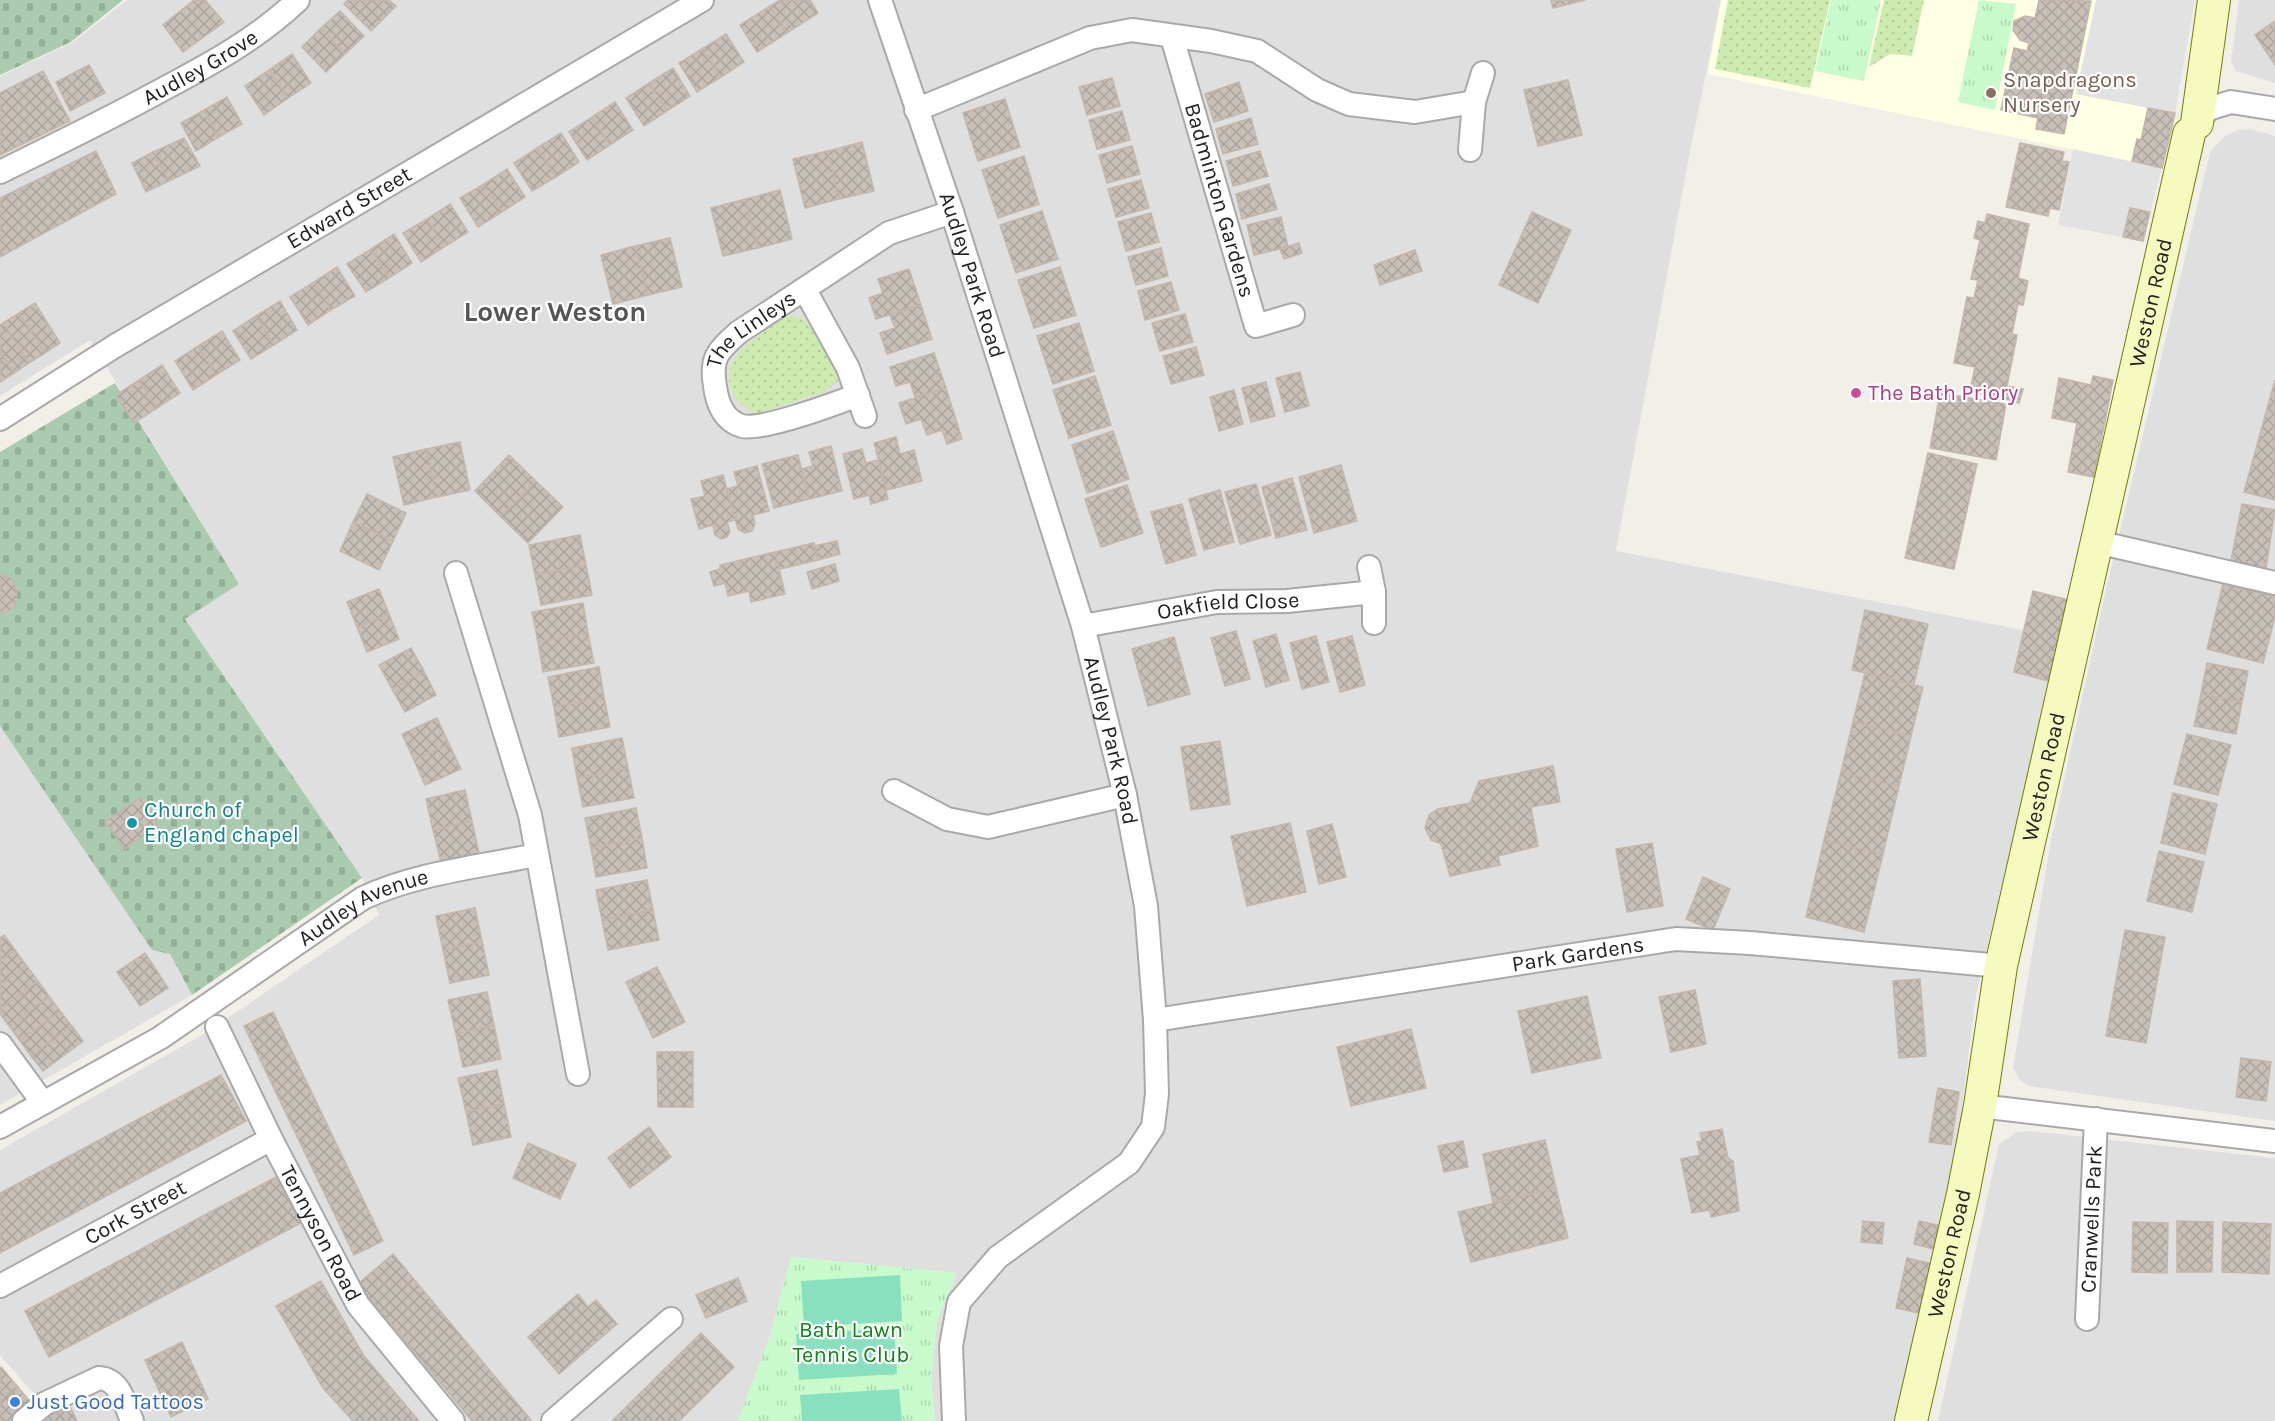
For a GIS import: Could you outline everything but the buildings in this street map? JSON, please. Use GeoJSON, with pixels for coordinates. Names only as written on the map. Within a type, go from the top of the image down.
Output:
{"type":"FeatureCollection","features":[{"type":"Feature","properties":{"kind":"street","name":"Audley Grove"},"geometry":{"type":"LineString","coordinates":[[0,172],[98,124],[222,58],[275,22],[298,0]]}},
{"type":"Feature","properties":{"kind":"street","name":"Edward Street"},"geometry":{"type":"LineString","coordinates":[[0,419],[115,346],[702,0]]}},
{"type":"Feature","properties":{"kind":"street","name":"Audley Park Road"},"geometry":{"type":"LineString","coordinates":[[880,0],[952,212],[1083,626],[1125,795],[1146,906],[1155,1020],[1157,1094],[1153,1127],[1129,1163],[998,1257],[959,1302],[951,1346],[954,1421]]}},
{"type":"Feature","properties":{"kind":"street","name":"Weston Road"},"geometry":{"type":"LineString","coordinates":[[1911,1421],[1980,1106],[2001,966],[2193,129],[2214,0]]}},
{"type":"Feature","properties":{"kind":"street"},"geometry":{"type":"LineString","coordinates":[[916,110],[1090,38],[1132,30],[1210,41],[1257,51],[1317,90],[1349,104],[1415,112],[1474,102]]}},
{"type":"Feature","properties":{"kind":"street","name":"Badminton Gardens"},"geometry":{"type":"LineString","coordinates":[[1172,37],[1256,326],[1293,315]]}},
{"type":"Feature","properties":{"kind":"street"},"geometry":{"type":"LineString","coordinates":[[1470,150],[1474,102],[1483,73]]}},
{"type":"Feature","properties":{"kind":"street"},"geometry":{"type":"LineString","coordinates":[[2193,129],[2208,109],[2231,102],[2275,109]]}},
{"type":"Feature","properties":{"kind":"street","name":"The Linleys"},"geometry":{"type":"LineString","coordinates":[[858,394],[833,405],[766,424],[743,426],[725,416],[716,392],[712,366],[720,348],[739,332],[889,233],[952,212]]}},
{"type":"Feature","properties":{"kind":"street","name":"The Linleys"},"geometry":{"type":"LineString","coordinates":[[805,290],[848,368],[865,416]]}},
{"type":"Feature","properties":{"kind":"street"},"geometry":{"type":"LineString","coordinates":[[2097,542],[2275,583]]}},
{"type":"Feature","properties":{"kind":"street"},"geometry":{"type":"LineString","coordinates":[[1369,567],[1374,592],[1374,623]]}},
{"type":"Feature","properties":{"kind":"street"},"geometry":{"type":"LineString","coordinates":[[456,573],[530,815],[578,1074]]}},
{"type":"Feature","properties":{"kind":"street","name":"Oakfield Close"},"geometry":{"type":"LineString","coordinates":[[1083,626],[1216,602],[1287,602],[1374,592]]}},
{"type":"Feature","properties":{"kind":"street"},"geometry":{"type":"LineString","coordinates":[[894,791],[946,819],[988,826],[1125,795]]}},
{"type":"Feature","properties":{"kind":"street","name":"Audley Avenue"},"geometry":{"type":"LineString","coordinates":[[0,1127],[160,1038],[372,894],[415,879],[536,855]]}},
{"type":"Feature","properties":{"kind":"street","name":"Park Gardens"},"geometry":{"type":"LineString","coordinates":[[1155,1020],[1676,939],[2001,966]]}},
{"type":"Feature","properties":{"kind":"street","name":"Tennyson Road"},"geometry":{"type":"LineString","coordinates":[[217,1027],[271,1139],[358,1305],[452,1420]]}},
{"type":"Feature","properties":{"kind":"street"},"geometry":{"type":"LineString","coordinates":[[0,1044],[43,1103]]}},
{"type":"Feature","properties":{"kind":"street","name":"Cranwells Park"},"geometry":{"type":"LineString","coordinates":[[1980,1106],[2275,1141]]}},
{"type":"Feature","properties":{"kind":"street","name":"Cranwells Park"},"geometry":{"type":"LineString","coordinates":[[2087,1319],[2096,1119]]}},
{"type":"Feature","properties":{"kind":"street","name":"Cork Street"},"geometry":{"type":"LineString","coordinates":[[0,1286],[271,1139]]}},
{"type":"Feature","properties":{"kind":"street"},"geometry":{"type":"LineString","coordinates":[[553,1421],[671,1318]]}},
{"type":"Feature","properties":{"kind":"street"},"geometry":{"type":"LineString","coordinates":[[24,1421],[44,1404],[99,1378],[107,1378],[116,1385],[132,1421]]}},
{"type":"Feature","properties":{"kind":"shaded area"},"geometry":{"type":"Polygon","coordinates":[[[127,0],[1721,0],[1689,156],[1616,551],[2023,630],[2033,591],[2069,600],[1976,995],[1956,1157],[1896,1421],[935,1421],[931,1381],[937,1320],[957,1273],[791,1257],[771,1333],[738,1421],[33,1421],[46,1408],[0,1355],[0,1150],[207,1032],[379,915],[362,878],[185,619],[239,584],[90,340],[0,396],[0,76],[72,43],[127,0]]]}},
{"type":"Feature","properties":{"kind":"shaded area","name":"Snapdragons Nursery"},"geometry":{"type":"Polygon","coordinates":[[[1721,0],[2195,0],[2162,168],[1708,74],[1721,0]]]}},
{"type":"Feature","properties":{"kind":"shaded area"},"geometry":{"type":"Polygon","coordinates":[[[2096,0],[2195,0],[2175,113],[2076,94],[2096,0]]]}},
{"type":"Feature","properties":{"kind":"shaded area"},"geometry":{"type":"Polygon","coordinates":[[[2239,0],[2275,0],[2275,83],[2236,71],[2231,62],[2239,0]]]}},
{"type":"Feature","properties":{"kind":"shaded area"},"geometry":{"type":"Polygon","coordinates":[[[2250,129],[2275,136],[2275,1121],[2029,1086],[2020,1080],[2013,1068],[2051,840],[2102,607],[2210,152],[2225,136],[2239,130],[2250,129]]]}},
{"type":"Feature","properties":{"kind":"shaded area"},"geometry":{"type":"Polygon","coordinates":[[[2073,149],[2162,168],[2150,212],[2130,208],[2123,237],[2058,225],[2073,149]]]}},
{"type":"Feature","properties":{"kind":"shaded area"},"geometry":{"type":"Polygon","coordinates":[[[0,726],[152,949],[169,953],[192,995],[0,1105],[0,726]]]}},
{"type":"Feature","properties":{"kind":"shaded area"},"geometry":{"type":"Polygon","coordinates":[[[2029,1131],[2275,1158],[2275,1421],[1938,1421],[1999,1144],[2017,1132],[2029,1131]]]}},
{"type":"Feature","properties":{"kind":"green space"},"geometry":{"type":"Polygon","coordinates":[[[0,0],[123,0],[71,42],[0,75],[0,0]]]}},
{"type":"Feature","properties":{"kind":"green space"},"geometry":{"type":"Polygon","coordinates":[[[1728,0],[1830,0],[1810,88],[1715,69],[1728,0]]]}},
{"type":"Feature","properties":{"kind":"green space"},"geometry":{"type":"Polygon","coordinates":[[[1831,0],[1881,0],[1864,81],[1815,71],[1831,0]]]}},
{"type":"Feature","properties":{"kind":"green space"},"geometry":{"type":"Polygon","coordinates":[[[1884,0],[1924,0],[1912,56],[1890,54],[1869,67],[1884,0]]]}},
{"type":"Feature","properties":{"kind":"green space"},"geometry":{"type":"Polygon","coordinates":[[[1979,0],[2016,4],[1995,110],[1958,102],[1979,0]]]}},
{"type":"Feature","properties":{"kind":"green space"},"geometry":{"type":"Polygon","coordinates":[[[792,316],[802,318],[808,324],[836,370],[838,381],[824,392],[758,413],[741,404],[733,394],[729,377],[731,366],[736,356],[753,339],[783,318],[792,316]]]}},
{"type":"Feature","properties":{"kind":"green space"},"geometry":{"type":"Polygon","coordinates":[[[115,383],[239,584],[185,619],[362,878],[192,995],[170,954],[152,950],[0,726],[0,452],[115,383]]]}},
{"type":"Feature","properties":{"kind":"green space","name":"Bath Lawn Tennis Club"},"geometry":{"type":"Polygon","coordinates":[[[791,1257],[957,1273],[937,1320],[931,1381],[935,1421],[738,1421],[771,1333],[791,1257]]]}},
{"type":"Feature","properties":{"kind":"green space"},"geometry":{"type":"Polygon","coordinates":[[[900,1275],[902,1321],[804,1327],[801,1281],[900,1275]]]}},
{"type":"Feature","properties":{"kind":"green space"},"geometry":{"type":"Polygon","coordinates":[[[894,1328],[897,1374],[799,1380],[796,1334],[894,1328]]]}},
{"type":"Feature","properties":{"kind":"green space"},"geometry":{"type":"Polygon","coordinates":[[[899,1389],[902,1421],[802,1421],[800,1395],[899,1389]]]}},
{"type":"Feature","properties":{"kind":"place","name":"Snapdragons Nursery"},"geometry":{"type":"Point","coordinates":[1991,93]}},
{"type":"Feature","properties":{"kind":"place","name":"The Bath Priory"},"geometry":{"type":"Point","coordinates":[1856,393]}},
{"type":"Feature","properties":{"kind":"place","name":"Church of England chapel"},"geometry":{"type":"Point","coordinates":[132,823]}},
{"type":"Feature","properties":{"kind":"place","name":"Just Good Tattoos"},"geometry":{"type":"Point","coordinates":[15,1402]}},
{"type":"Feature","properties":{"kind":"district","name":"Lower Weston"},"geometry":{"type":"Point","coordinates":[555,311]}}]}
